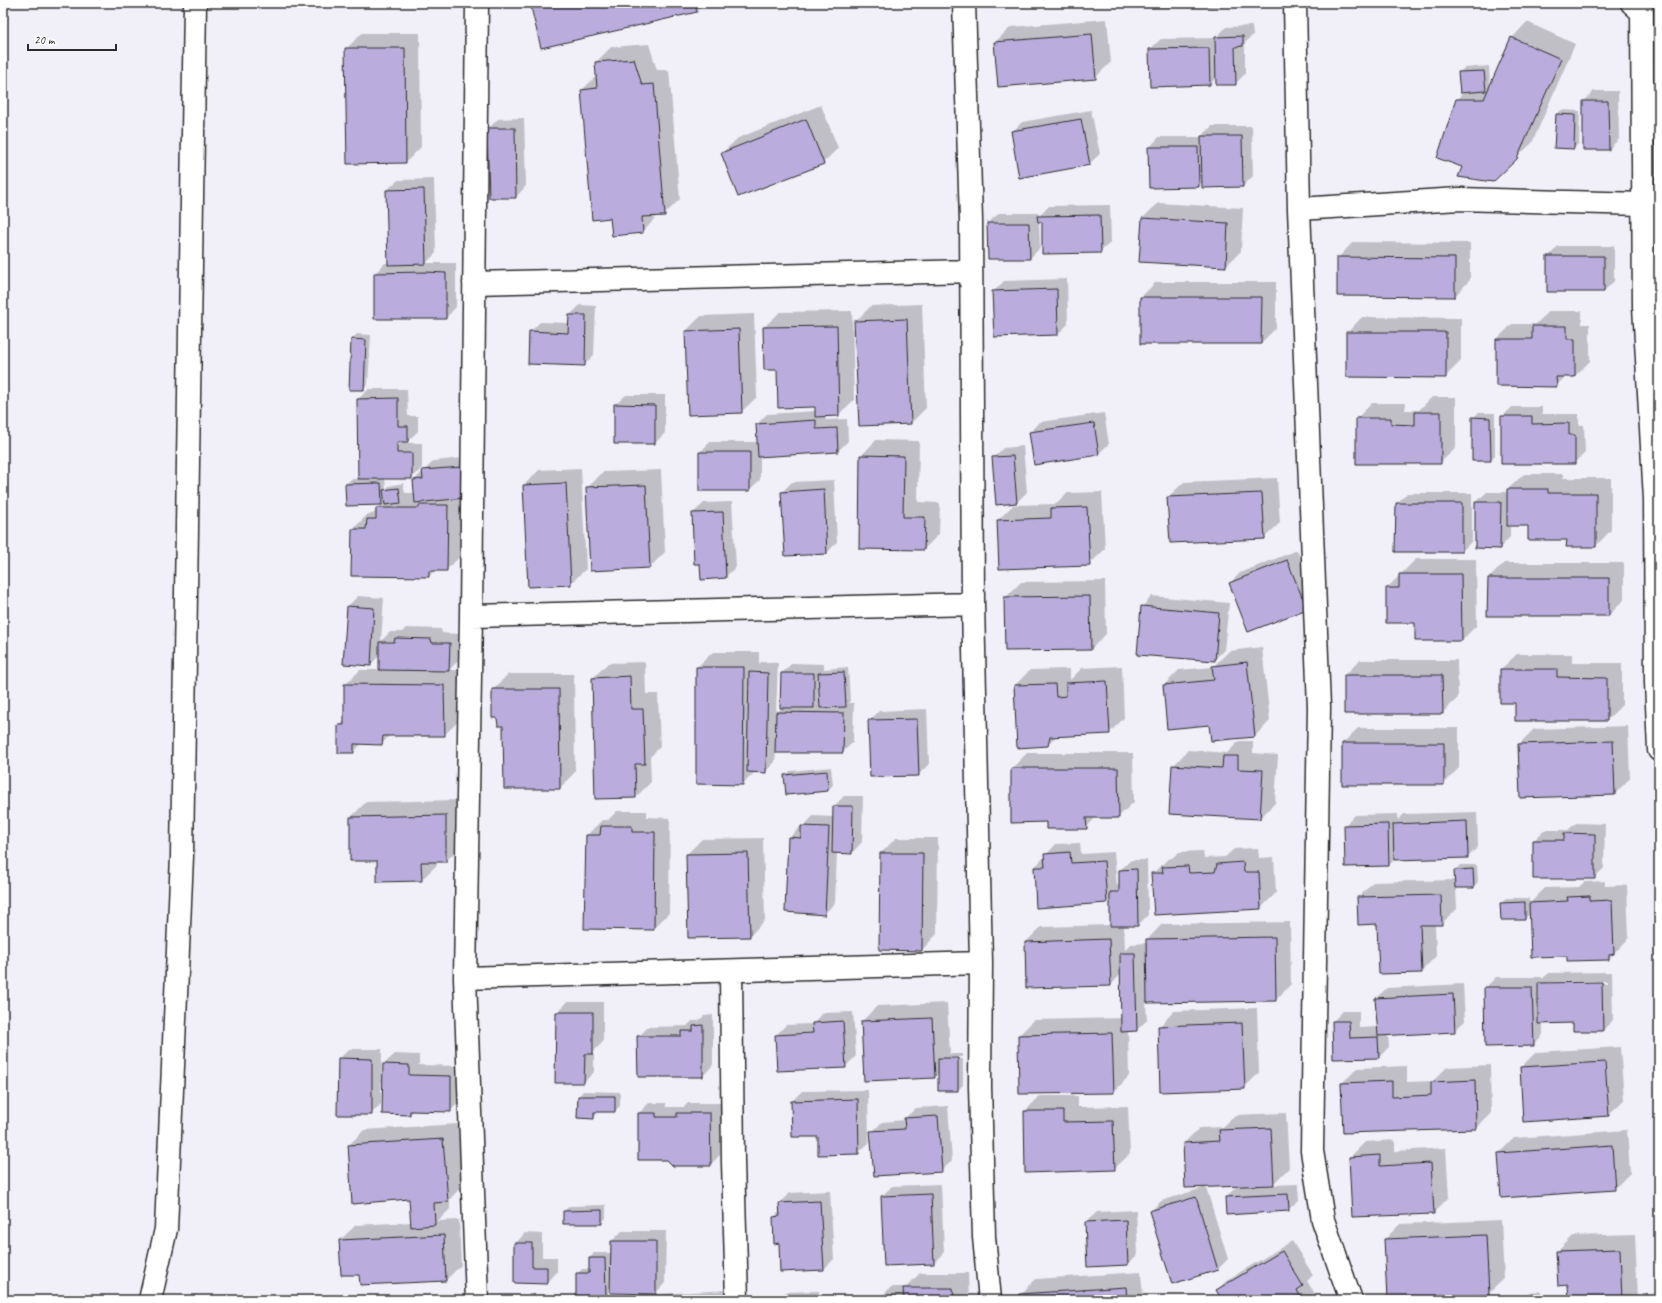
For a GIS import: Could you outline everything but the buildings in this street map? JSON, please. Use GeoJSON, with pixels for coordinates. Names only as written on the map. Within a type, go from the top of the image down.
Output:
{"type":"FeatureCollection","features":[{"type":"Feature","properties":{"kind":"street"},"geometry":{"type":"LineString","coordinates":[[150,1300],[166,1229],[182,856],[195,3]]}},
{"type":"Feature","properties":{"kind":"street"},"geometry":{"type":"LineString","coordinates":[[477,3],[471,616],[465,978],[477,1300]]}},
{"type":"Feature","properties":{"kind":"street"},"geometry":{"type":"LineString","coordinates":[[964,3],[971,271],[973,604],[981,963],[980,1086],[984,1237],[990,1300]]}},
{"type":"Feature","properties":{"kind":"street"},"geometry":{"type":"LineString","coordinates":[[1295,3],[1299,209],[1319,707],[1312,1151],[1323,1220],[1351,1300]]}},
{"type":"Feature","properties":{"kind":"street"},"geometry":{"type":"LineString","coordinates":[[1632,3],[1642,12],[1644,306],[1655,499],[1656,682],[1659,750]]}},
{"type":"Feature","properties":{"kind":"street"},"geometry":{"type":"LineString","coordinates":[[1299,209],[1459,199],[1643,204]]}},
{"type":"Feature","properties":{"kind":"street"},"geometry":{"type":"LineString","coordinates":[[474,282],[971,271]]}},
{"type":"Feature","properties":{"kind":"street"},"geometry":{"type":"LineString","coordinates":[[471,616],[973,604]]}},
{"type":"Feature","properties":{"kind":"street"},"geometry":{"type":"LineString","coordinates":[[465,978],[981,963]]}},
{"type":"Feature","properties":{"kind":"street"},"geometry":{"type":"LineString","coordinates":[[731,971],[736,1300]]}}]}
